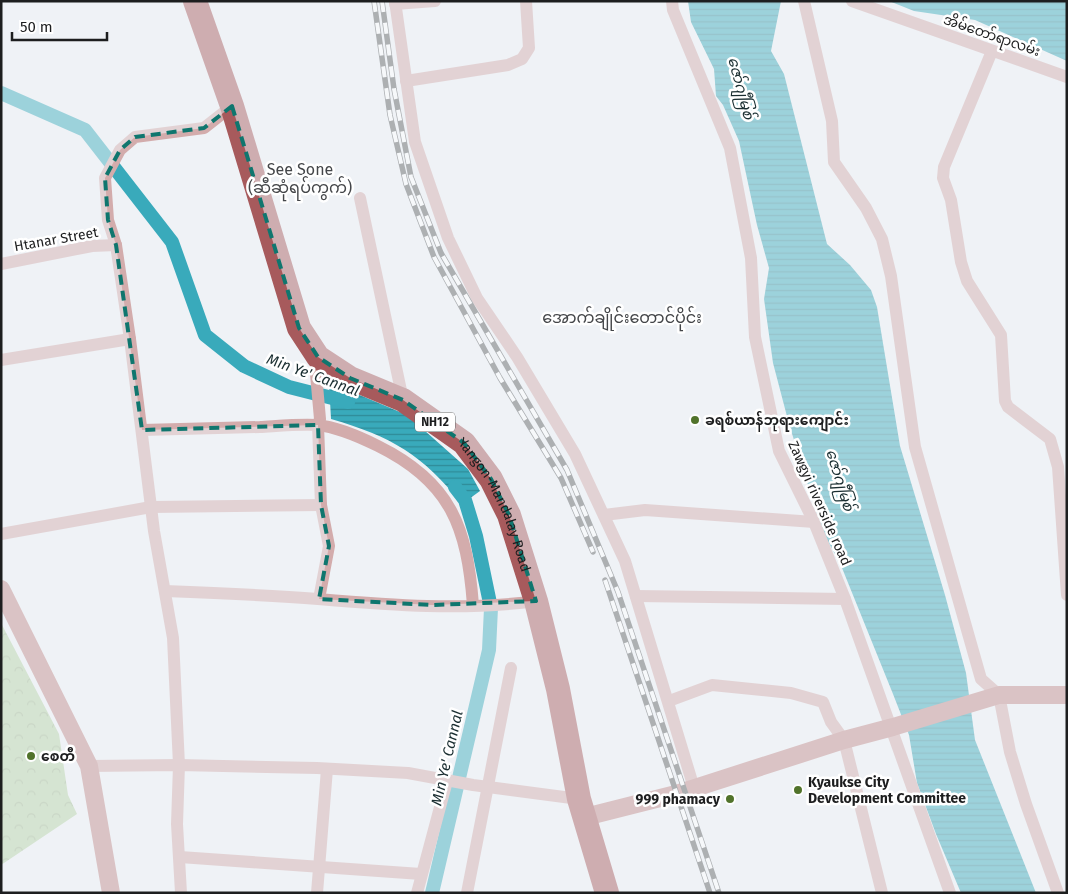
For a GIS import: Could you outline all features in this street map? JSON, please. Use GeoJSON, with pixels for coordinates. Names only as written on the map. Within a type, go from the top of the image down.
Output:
{"type":"FeatureCollection","features":[{"type":"Feature","properties":{"kind":"highway","name":"Yangon-Mandalay Road"},"geometry":{"type":"LineString","coordinates":[[195,1],[232,106],[299,328],[317,365],[403,400],[464,443],[491,480],[509,515],[536,601],[558,689],[582,808],[607,893]]}},
{"type":"Feature","properties":{"kind":"main road"},"geometry":{"type":"LineString","coordinates":[[1,589],[89,766],[111,893]]}},
{"type":"Feature","properties":{"kind":"main road"},"geometry":{"type":"LineString","coordinates":[[582,808],[694,788],[844,740],[993,696],[1067,695]]}},
{"type":"Feature","properties":{"kind":"street"},"geometry":{"type":"LineString","coordinates":[[435,1],[395,3],[415,142],[448,238],[477,298],[517,357],[575,454],[625,561],[694,788]]}},
{"type":"Feature","properties":{"kind":"street"},"geometry":{"type":"LineString","coordinates":[[406,81],[508,65],[522,59],[529,48],[526,1]]}},
{"type":"Feature","properties":{"kind":"street","name":"Zawgyi riverside road"},"geometry":{"type":"LineString","coordinates":[[672,1],[673,10],[730,148],[751,258],[755,337],[778,451],[814,522],[896,726],[950,893]]}},
{"type":"Feature","properties":{"kind":"street"},"geometry":{"type":"LineString","coordinates":[[804,1],[832,120],[834,162],[866,208],[882,239],[892,276],[915,448],[981,679],[993,696],[1026,804],[1058,893]]}},
{"type":"Feature","properties":{"kind":"street","name":"အိမ်တော်ရာလမ်း"},"geometry":{"type":"LineString","coordinates":[[852,1],[1067,78]]}},
{"type":"Feature","properties":{"kind":"street"},"geometry":{"type":"LineString","coordinates":[[992,51],[944,167],[943,178],[951,200],[961,262],[967,281],[1001,336],[1005,401],[1008,407],[1050,439],[1055,451],[1058,467],[1067,595]]}},
{"type":"Feature","properties":{"kind":"street"},"geometry":{"type":"LineString","coordinates":[[180,893],[180,857],[177,824],[179,765],[173,638],[152,507],[116,245],[108,220],[105,178],[120,150],[136,138],[204,128],[232,106]]}},
{"type":"Feature","properties":{"kind":"street"},"geometry":{"type":"LineString","coordinates":[[360,198],[403,400]]}},
{"type":"Feature","properties":{"kind":"street","name":"Htanar Street"},"geometry":{"type":"LineString","coordinates":[[1,264],[92,246],[116,245]]}},
{"type":"Feature","properties":{"kind":"street"},"geometry":{"type":"LineString","coordinates":[[1,360],[130,339]]}},
{"type":"Feature","properties":{"kind":"street"},"geometry":{"type":"LineString","coordinates":[[317,365],[321,505],[329,546],[319,599]]}},
{"type":"Feature","properties":{"kind":"street"},"geometry":{"type":"LineString","coordinates":[[142,430],[319,422],[359,436],[401,457],[431,481],[450,508],[458,525],[471,572],[473,605]]}},
{"type":"Feature","properties":{"kind":"street"},"geometry":{"type":"LineString","coordinates":[[1,534],[152,507],[321,505]]}},
{"type":"Feature","properties":{"kind":"street"},"geometry":{"type":"LineString","coordinates":[[604,515],[646,510],[814,522]]}},
{"type":"Feature","properties":{"kind":"street"},"geometry":{"type":"LineString","coordinates":[[166,591],[319,599],[358,603],[489,606],[536,601]]}},
{"type":"Feature","properties":{"kind":"street"},"geometry":{"type":"LineString","coordinates":[[636,596],[845,599]]}},
{"type":"Feature","properties":{"kind":"street"},"geometry":{"type":"LineString","coordinates":[[467,893],[481,812],[488,787],[511,668]]}},
{"type":"Feature","properties":{"kind":"street"},"geometry":{"type":"LineString","coordinates":[[669,701],[712,685],[791,693],[823,702],[831,722],[844,740],[882,893]]}},
{"type":"Feature","properties":{"kind":"street"},"geometry":{"type":"LineString","coordinates":[[89,766],[179,765],[408,773],[488,787],[582,808]]}},
{"type":"Feature","properties":{"kind":"street"},"geometry":{"type":"LineString","coordinates":[[317,893],[327,769]]}},
{"type":"Feature","properties":{"kind":"street"},"geometry":{"type":"LineString","coordinates":[[416,893],[451,781]]}},
{"type":"Feature","properties":{"kind":"street"},"geometry":{"type":"LineString","coordinates":[[180,857],[422,874]]}},
{"type":"Feature","properties":{"kind":"highlighted area"},"geometry":{"type":"Polygon","coordinates":[[[232,106],[299,328],[318,357],[350,378],[403,400],[464,443],[491,479],[509,515],[536,601],[432,605],[319,599],[329,546],[321,505],[318,425],[142,430],[116,245],[108,220],[105,178],[120,150],[135,137],[204,128],[232,106]]]}},
{"type":"Feature","properties":{"kind":"green space"},"geometry":{"type":"Polygon","coordinates":[[[1,623],[59,734],[68,795],[77,814],[1,865],[1,623]]]}},
{"type":"Feature","properties":{"kind":"water","name":"ဇော်ဂျီမြစ်"},"geometry":{"type":"Polygon","coordinates":[[[688,1],[781,1],[771,51],[784,74],[827,244],[850,265],[871,290],[877,307],[900,446],[945,595],[966,673],[975,740],[1036,893],[961,893],[936,834],[917,783],[909,735],[840,563],[823,533],[789,424],[773,363],[764,299],[769,268],[757,225],[739,141],[723,105],[716,96],[714,69],[691,22],[688,1]]]}},
{"type":"Feature","properties":{"kind":"water"},"geometry":{"type":"Polygon","coordinates":[[[889,1],[1067,1],[1067,61],[975,20],[914,11],[889,1]]]}},
{"type":"Feature","properties":{"kind":"water"},"geometry":{"type":"Polygon","coordinates":[[[329,382],[407,415],[468,469],[480,491],[462,504],[433,472],[404,450],[372,433],[331,419],[329,382]]]}},
{"type":"Feature","properties":{"kind":"waterway","name":"Min Ye' Cannal"},"geometry":{"type":"LineString","coordinates":[[1,93],[85,130],[172,242],[205,335],[244,366],[289,387],[348,402]]}},
{"type":"Feature","properties":{"kind":"waterway","name":"Min Ye' Cannal"},"geometry":{"type":"LineString","coordinates":[[432,893],[489,650],[491,608],[476,536],[465,500],[455,487]]}},
{"type":"Feature","properties":{"kind":"railway"},"geometry":{"type":"LineString","coordinates":[[374,1],[390,115],[406,184],[434,257],[500,378],[561,478],[593,552]]}},
{"type":"Feature","properties":{"kind":"railway"},"geometry":{"type":"LineString","coordinates":[[382,1],[394,89],[411,177],[441,253],[567,470],[618,592],[719,893]]}},
{"type":"Feature","properties":{"kind":"railway"},"geometry":{"type":"LineString","coordinates":[[605,580],[710,893]]}},
{"type":"Feature","properties":{"kind":"place","name":"ခရစ်ယာန်ဘုရားကျောင်း"},"geometry":{"type":"Point","coordinates":[695,420]}},
{"type":"Feature","properties":{"kind":"place","name":"စေတီ"},"geometry":{"type":"Point","coordinates":[31,756]}},
{"type":"Feature","properties":{"kind":"place","name":"Kyaukse City Development Committee"},"geometry":{"type":"Point","coordinates":[798,790]}},
{"type":"Feature","properties":{"kind":"place","name":"999 phamacy"},"geometry":{"type":"Point","coordinates":[730,799]}},
{"type":"Feature","properties":{"kind":"district","name":"See Sone (ဆီဆုံရပ်ကွက်)"},"geometry":{"type":"Point","coordinates":[300,178]}},
{"type":"Feature","properties":{"kind":"district","name":"အောက်ချိုင်းတောင်ပိုင်း"},"geometry":{"type":"Point","coordinates":[622,317]}}]}
